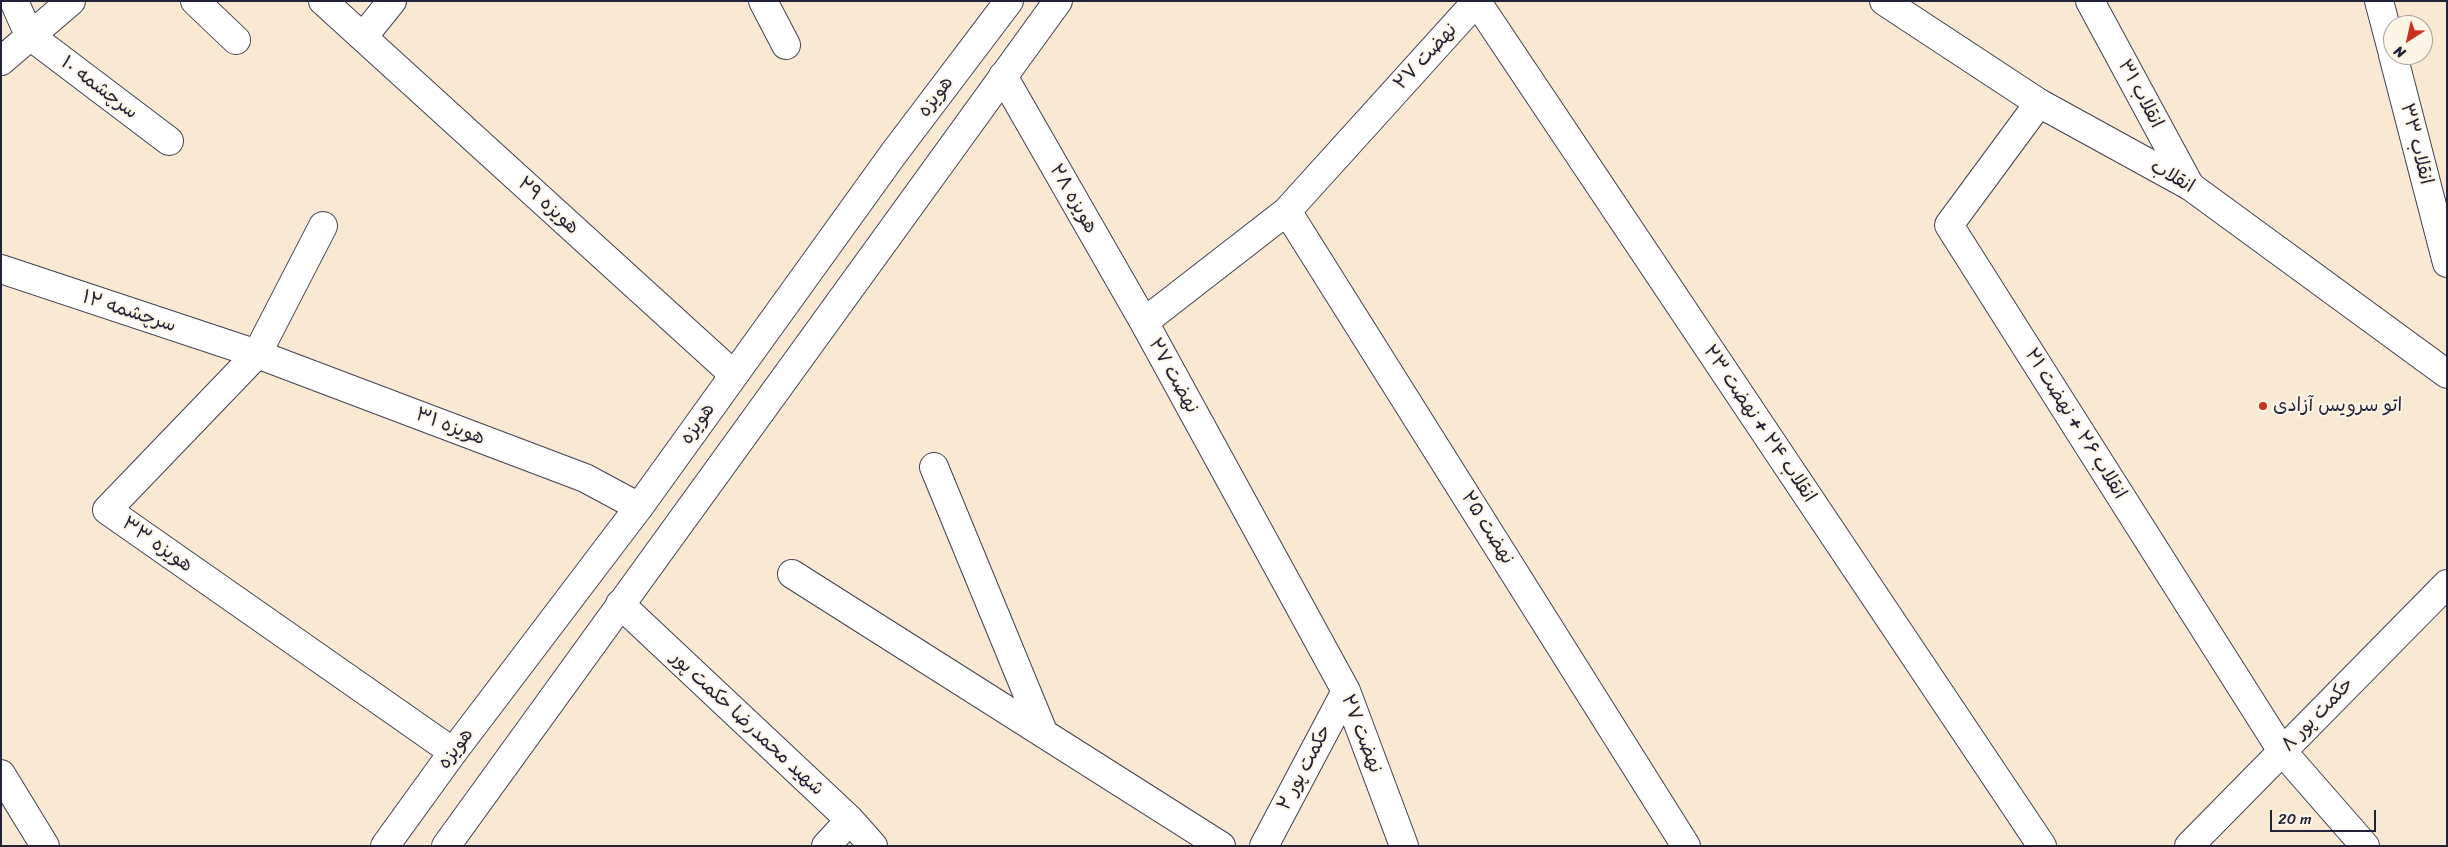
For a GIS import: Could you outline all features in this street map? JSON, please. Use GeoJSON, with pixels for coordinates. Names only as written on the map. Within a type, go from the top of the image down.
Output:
{"type":"FeatureCollection","features":[{"type":"Feature","properties":{"kind":"street"},"geometry":{"type":"LineString","coordinates":[[14,1],[29,36]]}},
{"type":"Feature","properties":{"kind":"street"},"geometry":{"type":"LineString","coordinates":[[1,61],[71,1]]}},
{"type":"Feature","properties":{"kind":"street"},"geometry":{"type":"LineString","coordinates":[[195,1],[236,40]]}},
{"type":"Feature","properties":{"kind":"street","name":"هویزه ۲۹"},"geometry":{"type":"LineString","coordinates":[[323,1],[733,374]]}},
{"type":"Feature","properties":{"kind":"street"},"geometry":{"type":"LineString","coordinates":[[364,37],[392,1]]}},
{"type":"Feature","properties":{"kind":"street"},"geometry":{"type":"LineString","coordinates":[[762,1],[786,45]]}},
{"type":"Feature","properties":{"kind":"street"},"geometry":{"type":"LineString","coordinates":[[446,846],[1058,1]]}},
{"type":"Feature","properties":{"kind":"street","name":"انقلاب"},"geometry":{"type":"LineString","coordinates":[[1884,1],[2039,103],[2190,186],[2447,374]]}},
{"type":"Feature","properties":{"kind":"street","name":"انقلاب ۳۱"},"geometry":{"type":"LineString","coordinates":[[2090,1],[2190,186]]}},
{"type":"Feature","properties":{"kind":"street","name":"انقلاب ۳۳"},"geometry":{"type":"LineString","coordinates":[[2380,1],[2383,15]]}},
{"type":"Feature","properties":{"kind":"street","name":"هویزه"},"geometry":{"type":"LineString","coordinates":[[385,846],[453,752],[639,507],[894,153],[1008,2]]}},
{"type":"Feature","properties":{"kind":"street","name":"نهضت ۲۷"},"geometry":{"type":"LineString","coordinates":[[1404,846],[1346,691],[1144,322],[1287,211],[1477,2]]}},
{"type":"Feature","properties":{"kind":"street","name":"انقلاب ۲۴ + نهضت ۲۳"},"geometry":{"type":"LineString","coordinates":[[1477,2],[2042,846]]}},
{"type":"Feature","properties":{"kind":"street","name":"سرچشمه ۱۰"},"geometry":{"type":"LineString","coordinates":[[29,36],[169,141]]}},
{"type":"Feature","properties":{"kind":"street","name":"انقلاب ۳۳"},"geometry":{"type":"LineString","coordinates":[[2396,65],[2447,263]]}},
{"type":"Feature","properties":{"kind":"street","name":"هویزه ۲۸"},"geometry":{"type":"LineString","coordinates":[[1003,76],[1144,322]]}},
{"type":"Feature","properties":{"kind":"street","name":"انقلاب ۲۶ + نهضت ۲۱"},"geometry":{"type":"LineString","coordinates":[[2039,103],[1949,225],[2282,751]]}},
{"type":"Feature","properties":{"kind":"street","name":"نهضت ۲۵"},"geometry":{"type":"LineString","coordinates":[[1287,211],[1686,846]]}},
{"type":"Feature","properties":{"kind":"street","name":"هویزه ۳۳"},"geometry":{"type":"LineString","coordinates":[[323,226],[257,354],[107,510],[453,752]]}},
{"type":"Feature","properties":{"kind":"street","name":"سرچشمه ۱۲"},"geometry":{"type":"LineString","coordinates":[[1,269],[257,354]]}},
{"type":"Feature","properties":{"kind":"street","name":"هویزه ۳۱"},"geometry":{"type":"LineString","coordinates":[[257,354],[585,478],[639,507]]}},
{"type":"Feature","properties":{"kind":"street"},"geometry":{"type":"LineString","coordinates":[[934,467],[1044,734]]}},
{"type":"Feature","properties":{"kind":"street"},"geometry":{"type":"LineString","coordinates":[[792,574],[1221,846]]}},
{"type":"Feature","properties":{"kind":"street","name":"حکمت پور ۸"},"geometry":{"type":"LineString","coordinates":[[2189,846],[2447,584]]}},
{"type":"Feature","properties":{"kind":"street","name":"شهید محمدرضا حکمت پور"},"geometry":{"type":"LineString","coordinates":[[620,604],[850,820],[873,846]]}},
{"type":"Feature","properties":{"kind":"street","name":"حکمت پور ۲"},"geometry":{"type":"LineString","coordinates":[[1264,846],[1346,691]]}},
{"type":"Feature","properties":{"kind":"street"},"geometry":{"type":"LineString","coordinates":[[2282,751],[2365,846]]}},
{"type":"Feature","properties":{"kind":"street"},"geometry":{"type":"LineString","coordinates":[[1,774],[45,846]]}},
{"type":"Feature","properties":{"kind":"street"},"geometry":{"type":"LineString","coordinates":[[826,846],[850,820]]}},
{"type":"Feature","properties":{"kind":"place","name":"اتو سرويس آزادی"},"geometry":{"type":"Point","coordinates":[2263,406]}}]}
